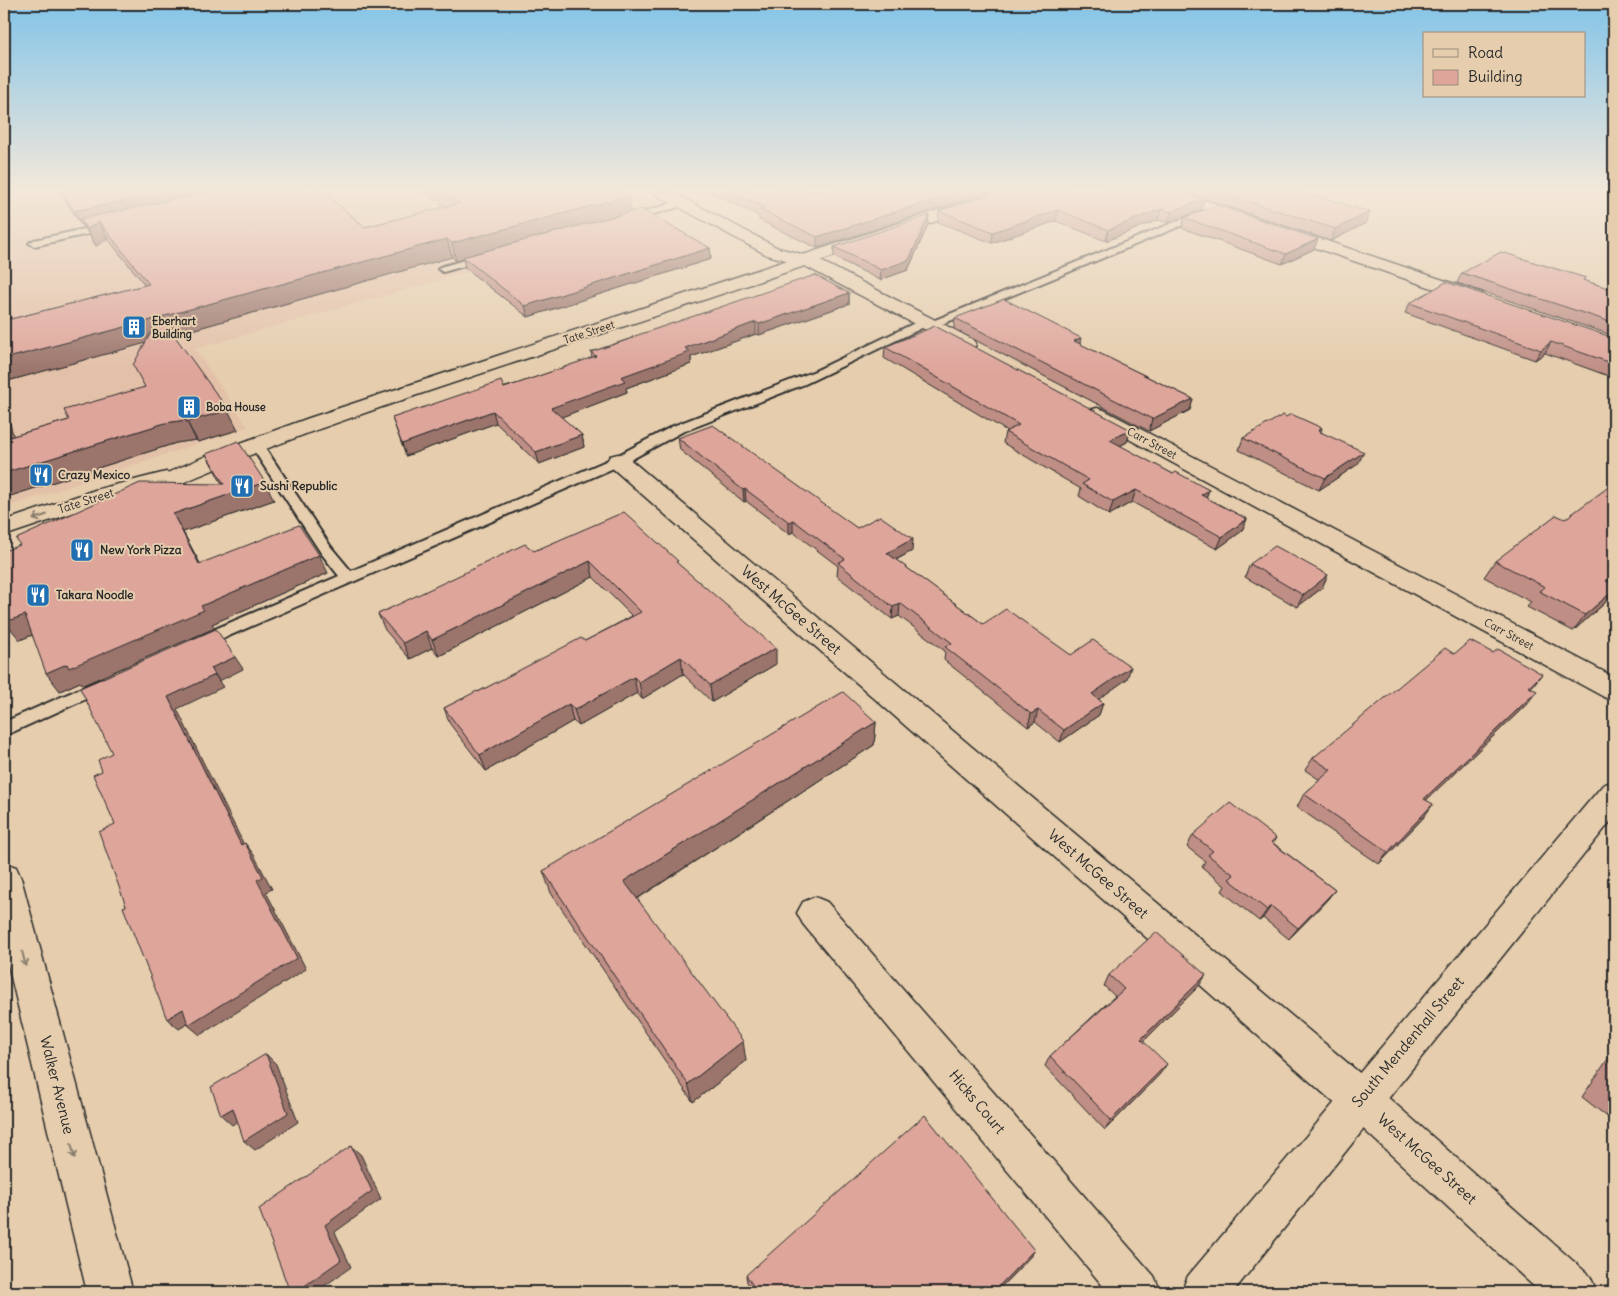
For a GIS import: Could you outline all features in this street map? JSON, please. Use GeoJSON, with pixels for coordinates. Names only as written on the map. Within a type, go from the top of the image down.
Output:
{"type":"FeatureCollection","features":[{"type":"Feature","properties":{"kind":"street"},"geometry":{"type":"LineString","coordinates":[[772,251],[807,260],[984,353]]}},
{"type":"Feature","properties":{"kind":"street","name":"Tate Street"},"geometry":{"type":"LineString","coordinates":[[21,546],[90,517],[170,478],[255,443],[832,251]]}},
{"type":"Feature","properties":{"kind":"street"},"geometry":{"type":"LineString","coordinates":[[1341,251],[1495,304]]}},
{"type":"Feature","properties":{"kind":"street","name":"Carr Street"},"geometry":{"type":"LineString","coordinates":[[1080,405],[1614,690]]}},
{"type":"Feature","properties":{"kind":"street","name":"West McGee Street"},"geometry":{"type":"LineString","coordinates":[[618,460],[1360,1100],[1574,1292]]}},
{"type":"Feature","properties":{"kind":"street","name":"Tate Street"},"geometry":{"type":"LineString","coordinates":[[4,529],[103,495],[170,478]]}},
{"type":"Feature","properties":{"kind":"street","name":"South Mendenhall Street"},"geometry":{"type":"LineString","coordinates":[[1204,1292],[1360,1100],[1614,794]]}},
{"type":"Feature","properties":{"kind":"street","name":"Walker Avenue"},"geometry":{"type":"LineString","coordinates":[[5,893],[110,1292]]}},
{"type":"Feature","properties":{"kind":"street","name":"Hicks Court"},"geometry":{"type":"LineString","coordinates":[[816,912],[1138,1292]]}},
{"type":"Feature","properties":{"kind":"lane"},"geometry":{"type":"LineString","coordinates":[[184,649],[618,460],[643,444],[731,408],[792,386],[928,324],[1110,251]]}},
{"type":"Feature","properties":{"kind":"lane"},"geometry":{"type":"LineString","coordinates":[[443,269],[500,253]]}},
{"type":"Feature","properties":{"kind":"lane"},"geometry":{"type":"LineString","coordinates":[[255,443],[326,550],[348,578]]}},
{"type":"Feature","properties":{"kind":"lane"},"geometry":{"type":"LineString","coordinates":[[4,729],[112,681]]}},
{"type":"Feature","properties":{"kind":"shaded area"},"geometry":{"type":"Polygon","coordinates":[[[4,251],[541,251],[195,349],[248,427],[4,508],[4,251]]]}},
{"type":"Feature","properties":{"kind":"building"},"geometry":{"type":"Polygon","coordinates":[[[123,251],[401,251],[161,317],[228,410],[187,422],[186,420],[165,423],[4,473],[4,429],[6,438],[69,420],[64,410],[145,387],[133,365],[159,318],[4,359],[4,310],[7,320],[149,284],[123,251]]]}},
{"type":"Feature","properties":{"kind":"building"},"geometry":{"type":"Polygon","coordinates":[[[483,251],[699,251],[525,306],[463,257],[483,251]]]}},
{"type":"Feature","properties":{"kind":"building"},"geometry":{"type":"Polygon","coordinates":[[[843,251],[913,251],[909,260],[881,270],[843,251]]]}},
{"type":"Feature","properties":{"kind":"building"},"geometry":{"type":"Polygon","coordinates":[[[1279,251],[1291,251],[1286,254],[1279,251]]]}},
{"type":"Feature","properties":{"kind":"building"},"geometry":{"type":"Polygon","coordinates":[[[1501,252],[1586,278],[1583,280],[1614,290],[1614,323],[1462,273],[1501,252]]]}},
{"type":"Feature","properties":{"kind":"building"},"geometry":{"type":"Polygon","coordinates":[[[815,275],[849,293],[759,324],[756,322],[685,348],[690,352],[621,377],[625,381],[551,408],[582,435],[536,452],[493,411],[402,444],[392,418],[501,381],[504,388],[516,384],[596,356],[591,352],[632,337],[815,275]]]}},
{"type":"Feature","properties":{"kind":"building"},"geometry":{"type":"Polygon","coordinates":[[[1446,282],[1614,338],[1614,364],[1551,342],[1541,350],[1410,303],[1446,282]]]}},
{"type":"Feature","properties":{"kind":"building"},"geometry":{"type":"Polygon","coordinates":[[[1004,299],[1081,338],[1074,341],[1193,399],[1152,419],[955,318],[1004,299]]]}},
{"type":"Feature","properties":{"kind":"building"},"geometry":{"type":"Polygon","coordinates":[[[935,326],[1131,430],[1110,440],[1173,474],[1176,472],[1209,490],[1201,495],[1247,519],[1222,537],[1136,490],[1113,502],[1082,484],[1089,480],[1005,432],[1019,425],[885,347],[935,326]]]}},
{"type":"Feature","properties":{"kind":"building"},"geometry":{"type":"Polygon","coordinates":[[[1291,414],[1322,428],[1318,431],[1364,452],[1325,478],[1243,438],[1283,415],[1286,417],[1291,414]]]}},
{"type":"Feature","properties":{"kind":"building"},"geometry":{"type":"Polygon","coordinates":[[[713,425],[857,528],[880,516],[913,539],[887,553],[983,624],[1006,609],[1071,655],[1093,640],[1131,667],[1092,694],[1103,703],[1064,730],[1038,710],[1031,714],[945,647],[952,643],[900,603],[893,607],[838,563],[845,559],[793,520],[789,522],[745,489],[743,490],[678,438],[713,425]]]}},
{"type":"Feature","properties":{"kind":"building"},"geometry":{"type":"Polygon","coordinates":[[[238,441],[265,482],[173,514],[199,564],[299,525],[319,555],[201,606],[204,610],[69,668],[67,664],[46,673],[25,615],[5,622],[4,551],[20,545],[16,539],[140,483],[224,484],[206,454],[238,441]]]}},
{"type":"Feature","properties":{"kind":"building"},"geometry":{"type":"Polygon","coordinates":[[[1614,483],[1614,574],[1606,581],[1614,585],[1614,590],[1585,615],[1539,591],[1545,587],[1495,561],[1556,515],[1565,519],[1614,483]]]}},
{"type":"Feature","properties":{"kind":"building"},"geometry":{"type":"Polygon","coordinates":[[[624,512],[678,561],[676,562],[776,648],[710,685],[681,657],[639,682],[634,677],[574,710],[569,704],[480,755],[444,708],[581,638],[585,641],[641,612],[590,561],[432,640],[426,631],[403,643],[378,614],[525,544],[534,551],[624,512]]]}},
{"type":"Feature","properties":{"kind":"building"},"geometry":{"type":"Polygon","coordinates":[[[1275,546],[1328,575],[1303,595],[1250,564],[1275,546]]]}},
{"type":"Feature","properties":{"kind":"building"},"geometry":{"type":"Polygon","coordinates":[[[216,629],[235,657],[211,668],[215,675],[168,697],[241,845],[245,843],[263,877],[257,880],[297,958],[188,1025],[183,1009],[167,1019],[123,907],[126,906],[99,832],[115,824],[93,775],[102,771],[98,760],[112,753],[80,688],[216,629]]]}},
{"type":"Feature","properties":{"kind":"building"},"geometry":{"type":"Polygon","coordinates":[[[1470,641],[1493,653],[1498,649],[1542,674],[1529,687],[1537,691],[1424,799],[1433,804],[1388,852],[1304,794],[1331,770],[1313,758],[1445,648],[1454,654],[1470,641]]]}},
{"type":"Feature","properties":{"kind":"building"},"geometry":{"type":"Polygon","coordinates":[[[843,692],[876,722],[624,881],[743,1041],[688,1084],[543,871],[843,692]]]}},
{"type":"Feature","properties":{"kind":"building"},"geometry":{"type":"Polygon","coordinates":[[[1230,803],[1276,838],[1271,842],[1335,890],[1298,928],[1271,906],[1267,910],[1229,879],[1234,875],[1208,855],[1213,851],[1193,835],[1230,803]]]}},
{"type":"Feature","properties":{"kind":"building"},"geometry":{"type":"Polygon","coordinates":[[[1156,932],[1206,975],[1141,1039],[1167,1064],[1111,1120],[1050,1056],[1124,989],[1109,975],[1156,932]]]}},
{"type":"Feature","properties":{"kind":"building"},"geometry":{"type":"Polygon","coordinates":[[[266,1054],[288,1113],[244,1141],[233,1108],[221,1115],[211,1087],[266,1054]]]}},
{"type":"Feature","properties":{"kind":"building"},"geometry":{"type":"Polygon","coordinates":[[[925,1115],[1034,1250],[993,1292],[757,1292],[746,1275],[925,1115]]]}},
{"type":"Feature","properties":{"kind":"building"},"geometry":{"type":"Polygon","coordinates":[[[351,1146],[372,1191],[325,1225],[341,1260],[296,1292],[290,1292],[259,1209],[351,1146]]]}},
{"type":"Feature","properties":{"kind":"place","name":"Eberhart Building"},"geometry":{"type":"Point","coordinates":[134,327]}},
{"type":"Feature","properties":{"kind":"place","name":"Boba House"},"geometry":{"type":"Point","coordinates":[189,407]}},
{"type":"Feature","properties":{"kind":"place","name":"Crazy Mexico"},"geometry":{"type":"Point","coordinates":[41,475]}},
{"type":"Feature","properties":{"kind":"place","name":"Sushi Republic"},"geometry":{"type":"Point","coordinates":[242,486]}},
{"type":"Feature","properties":{"kind":"place","name":"New York Pizza"},"geometry":{"type":"Point","coordinates":[82,550]}},
{"type":"Feature","properties":{"kind":"place","name":"Takara Noodle"},"geometry":{"type":"Point","coordinates":[38,595]}}]}
